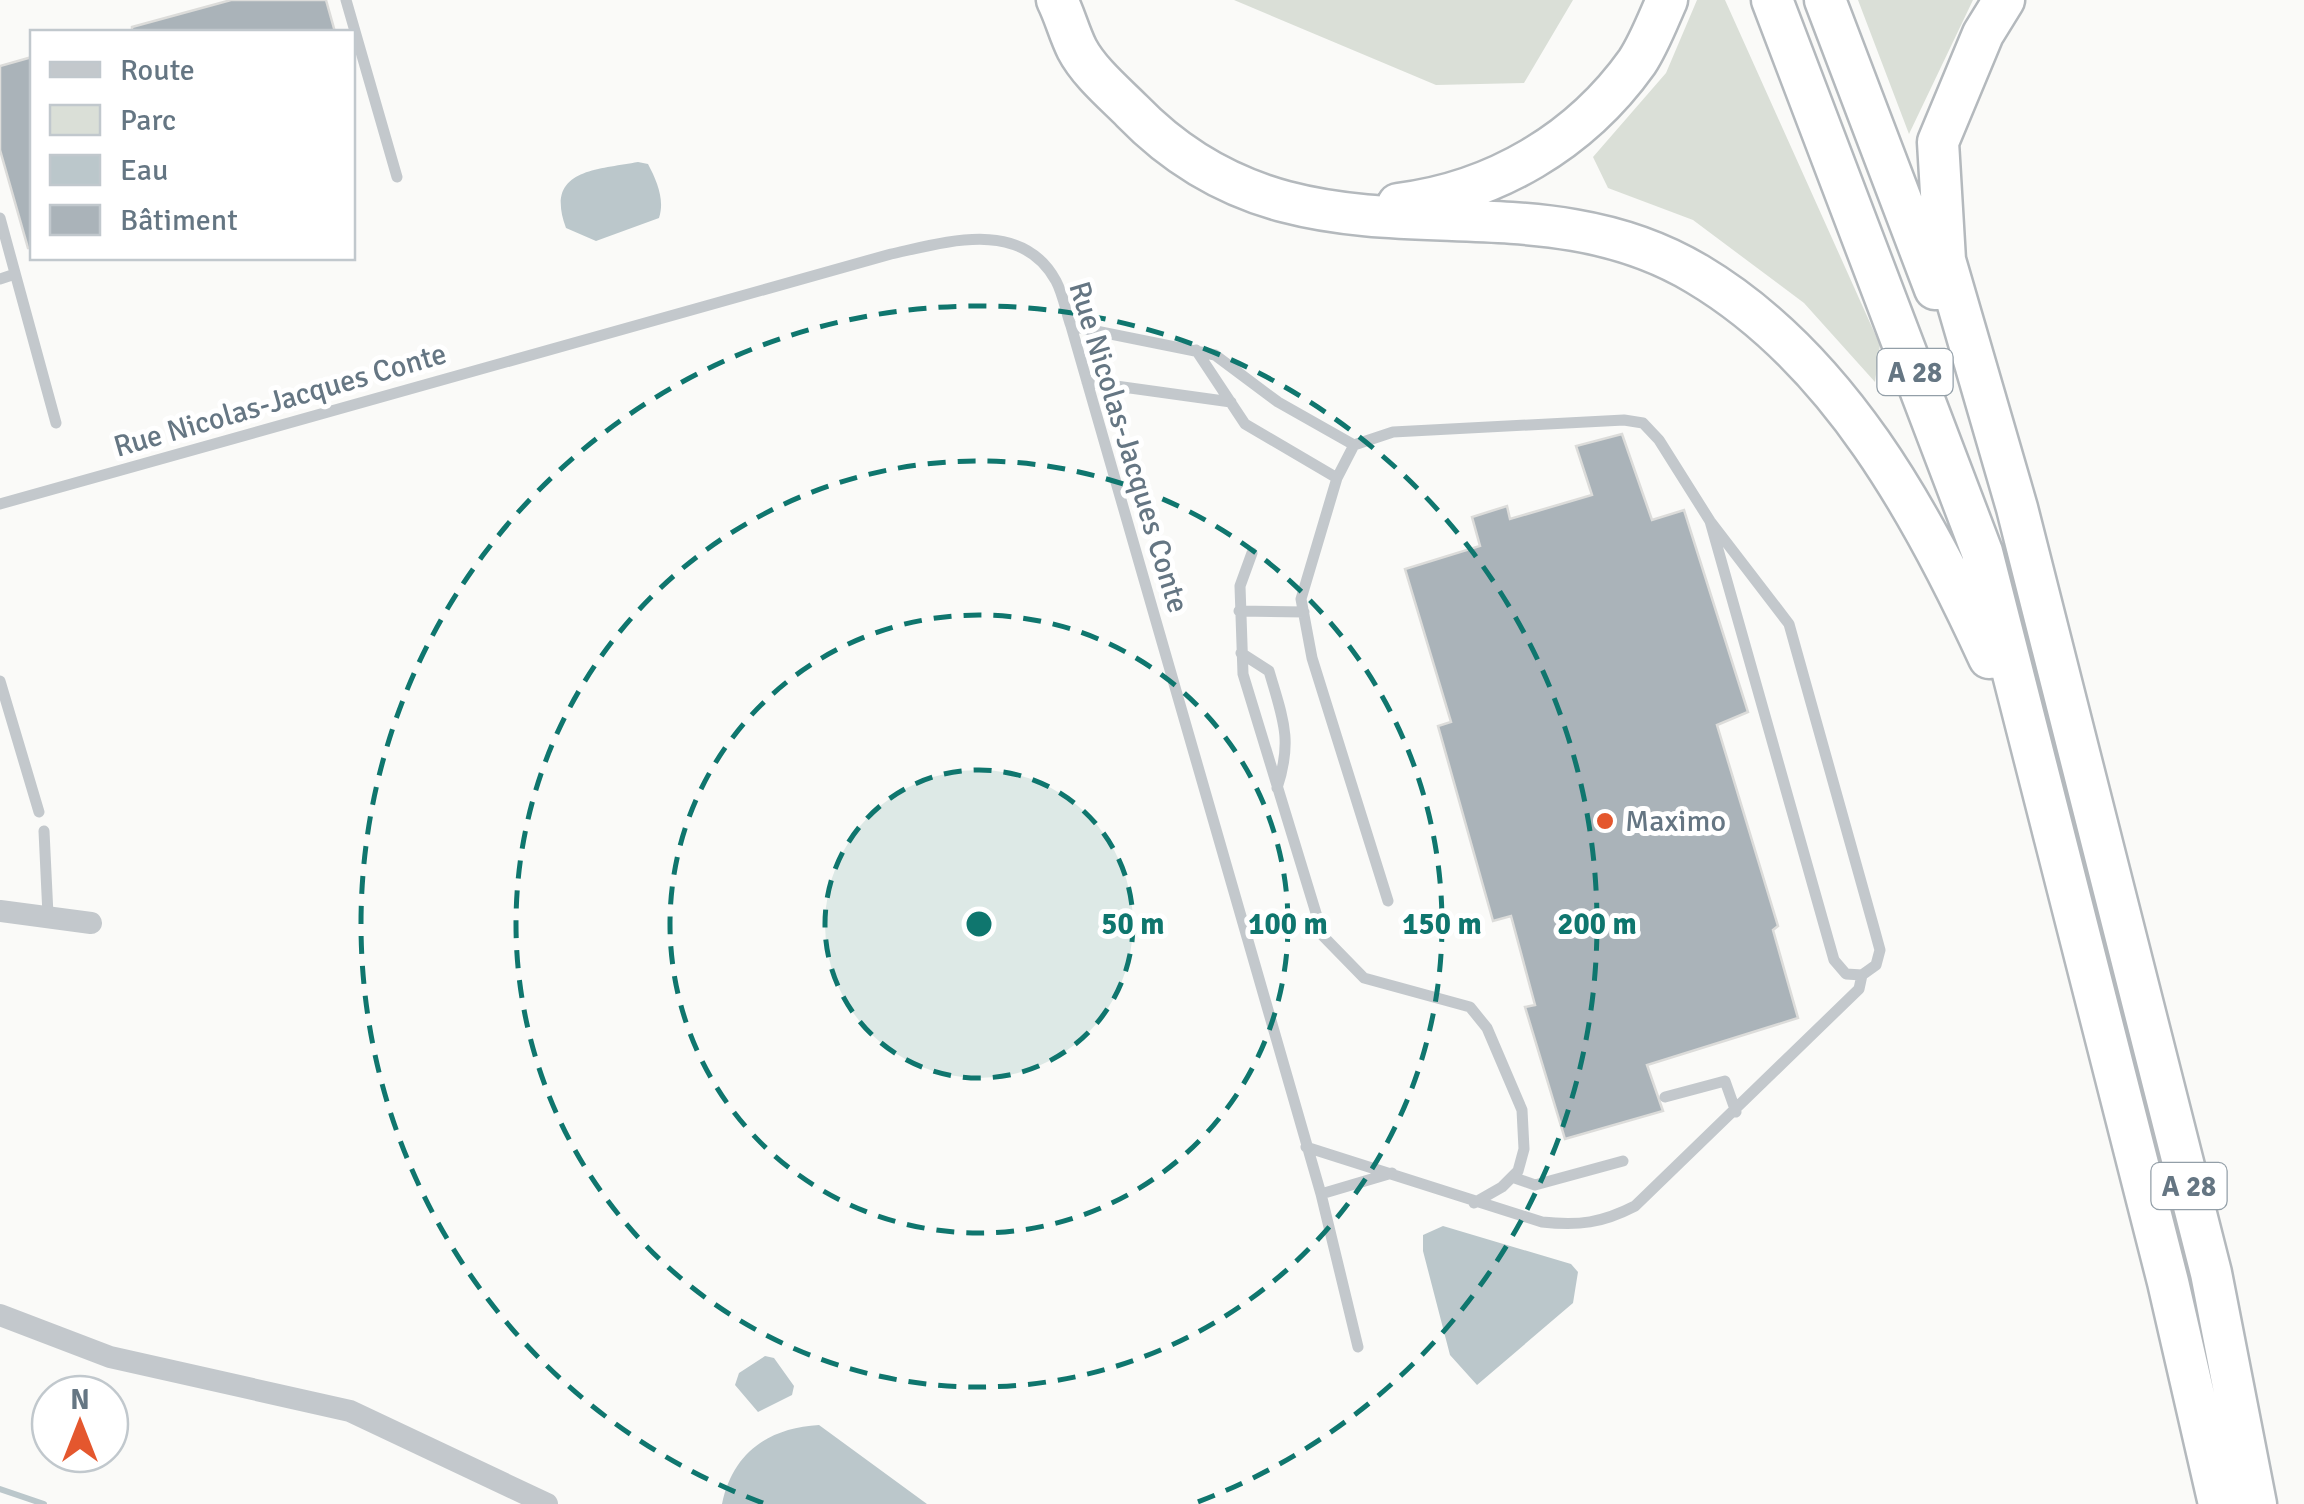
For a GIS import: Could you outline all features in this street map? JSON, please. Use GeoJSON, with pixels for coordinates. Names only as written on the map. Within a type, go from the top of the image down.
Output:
{"type":"FeatureCollection","features":[{"type":"Feature","properties":{"kind":"highway"},"geometry":{"type":"LineString","coordinates":[[1057,0],[1078,51],[1108,87],[1166,146],[1211,174],[1273,202],[1333,214],[1532,224],[1620,242],[1696,272],[1775,330],[1858,425],[1940,552],[2033,752]]}},
{"type":"Feature","properties":{"kind":"highway"},"geometry":{"type":"LineString","coordinates":[[1082,0],[1090,33],[1114,71],[1142,104],[1216,160],[1310,196],[1386,206],[1438,199],[1515,171],[1584,124],[1638,61],[1667,0]]}},
{"type":"Feature","properties":{"kind":"highway","name":"A 28"},"geometry":{"type":"LineString","coordinates":[[1772,0],[1982,552],[2168,1282],[2220,1504]]}},
{"type":"Feature","properties":{"kind":"highway","name":"A 28"},"geometry":{"type":"LineString","coordinates":[[1825,0],[2017,508],[2211,1273],[2256,1504]]}},
{"type":"Feature","properties":{"kind":"highway"},"geometry":{"type":"LineString","coordinates":[[2004,0],[1983,34],[1938,142],[1945,260],[2017,508]]}},
{"type":"Feature","properties":{"kind":"street"},"geometry":{"type":"LineString","coordinates":[[0,911],[91,923]]}},
{"type":"Feature","properties":{"kind":"street"},"geometry":{"type":"LineString","coordinates":[[0,1315],[110,1357],[350,1411],[547,1504]]}},
{"type":"Feature","properties":{"kind":"lane"},"geometry":{"type":"LineString","coordinates":[[346,0],[355,30]]}},
{"type":"Feature","properties":{"kind":"lane"},"geometry":{"type":"LineString","coordinates":[[355,31],[397,177]]}},
{"type":"Feature","properties":{"kind":"lane"},"geometry":{"type":"LineString","coordinates":[[0,218],[56,423]]}},
{"type":"Feature","properties":{"kind":"lane","name":"Rue Nicolas-Jacques Conte"},"geometry":{"type":"LineString","coordinates":[[0,504],[954,240],[984,237],[1014,244],[1040,261],[1056,281],[1071,326],[1321,1194],[1358,1347]]}},
{"type":"Feature","properties":{"kind":"lane"},"geometry":{"type":"LineString","coordinates":[[0,279],[16,274]]}},
{"type":"Feature","properties":{"kind":"lane"},"geometry":{"type":"LineString","coordinates":[[1071,326],[1215,356],[1278,402],[1354,446]]}},
{"type":"Feature","properties":{"kind":"lane"},"geometry":{"type":"LineString","coordinates":[[1196,350],[1244,424],[1336,478]]}},
{"type":"Feature","properties":{"kind":"lane"},"geometry":{"type":"LineString","coordinates":[[1087,382],[1232,402]]}},
{"type":"Feature","properties":{"kind":"lane"},"geometry":{"type":"LineString","coordinates":[[1306,1147],[1542,1222],[1583,1226],[1606,1221],[1635,1206],[1736,1112],[1860,989],[1862,976],[1876,965],[1880,950],[1789,624],[1710,521],[1659,440],[1642,424],[1624,420],[1393,432],[1354,446],[1336,478],[1301,599],[1312,658],[1388,901]]}},
{"type":"Feature","properties":{"kind":"lane"},"geometry":{"type":"LineString","coordinates":[[1710,521],[1834,960],[1846,974],[1862,976]]}},
{"type":"Feature","properties":{"kind":"lane"},"geometry":{"type":"LineString","coordinates":[[1252,552],[1244,567],[1240,653],[1276,790],[1323,936],[1347,964],[1380,986],[1459,1002],[1487,1028],[1522,1110],[1524,1148],[1512,1177],[1474,1203]]}},
{"type":"Feature","properties":{"kind":"lane"},"geometry":{"type":"LineString","coordinates":[[1239,611],[1304,612]]}},
{"type":"Feature","properties":{"kind":"lane"},"geometry":{"type":"LineString","coordinates":[[1240,653],[1270,672],[1286,731],[1289,747],[1276,790]]}},
{"type":"Feature","properties":{"kind":"lane"},"geometry":{"type":"LineString","coordinates":[[0,681],[38,812]]}},
{"type":"Feature","properties":{"kind":"lane"},"geometry":{"type":"LineString","coordinates":[[44,831],[48,915]]}},
{"type":"Feature","properties":{"kind":"lane"},"geometry":{"type":"LineString","coordinates":[[1665,1097],[1725,1081],[1736,1112]]}},
{"type":"Feature","properties":{"kind":"lane"},"geometry":{"type":"LineString","coordinates":[[1512,1177],[1535,1185],[1623,1161]]}},
{"type":"Feature","properties":{"kind":"lane"},"geometry":{"type":"LineString","coordinates":[[1321,1194],[1392,1173]]}},
{"type":"Feature","properties":{"kind":"green space"},"geometry":{"type":"Polygon","coordinates":[[[1234,0],[1573,0],[1524,83],[1436,85],[1234,0]]]}},
{"type":"Feature","properties":{"kind":"green space"},"geometry":{"type":"Polygon","coordinates":[[[1697,0],[1725,0],[1880,345],[1875,382],[1804,303],[1693,220],[1608,188],[1593,157],[1666,73],[1697,0]]]}},
{"type":"Feature","properties":{"kind":"green space"},"geometry":{"type":"Polygon","coordinates":[[[1858,0],[1973,0],[1909,134],[1858,0]]]}},
{"type":"Feature","properties":{"kind":"water"},"geometry":{"type":"Polygon","coordinates":[[[638,162],[648,164],[657,184],[661,197],[659,218],[596,241],[566,228],[561,209],[568,183],[591,171],[638,162]]]}},
{"type":"Feature","properties":{"kind":"water"},"geometry":{"type":"Polygon","coordinates":[[[1443,1226],[1571,1264],[1578,1272],[1573,1303],[1477,1385],[1450,1355],[1423,1251],[1423,1235],[1443,1226]]]}},
{"type":"Feature","properties":{"kind":"water"},"geometry":{"type":"Polygon","coordinates":[[[765,1356],[774,1358],[794,1386],[792,1395],[758,1412],[735,1385],[739,1373],[765,1356]]]}},
{"type":"Feature","properties":{"kind":"water"},"geometry":{"type":"Polygon","coordinates":[[[819,1425],[927,1504],[722,1504],[735,1470],[756,1446],[784,1431],[819,1425]]]}},
{"type":"Feature","properties":{"kind":"building"},"geometry":{"type":"Polygon","coordinates":[[[231,0],[326,0],[334,30],[132,30],[231,0]]]}},
{"type":"Feature","properties":{"kind":"building"},"geometry":{"type":"Polygon","coordinates":[[[30,58],[30,248],[0,150],[0,66],[30,58]]]}},
{"type":"Feature","properties":{"kind":"building","name":"Maximo"},"geometry":{"type":"Polygon","coordinates":[[[1622,434],[1652,520],[1684,510],[1748,712],[1717,725],[1778,926],[1773,930],[1798,1018],[1647,1065],[1663,1111],[1565,1139],[1525,1007],[1535,1005],[1511,916],[1493,921],[1438,726],[1451,722],[1405,569],[1480,546],[1472,517],[1507,506],[1510,519],[1592,495],[1576,446],[1622,434]]]}},
{"type":"Feature","properties":{"kind":"waterway"},"geometry":{"type":"LineString","coordinates":[[0,1489],[44,1504]]}},
{"type":"Feature","properties":{"kind":"place","name":"Maximo"},"geometry":{"type":"Point","coordinates":[1605,821]}}]}
